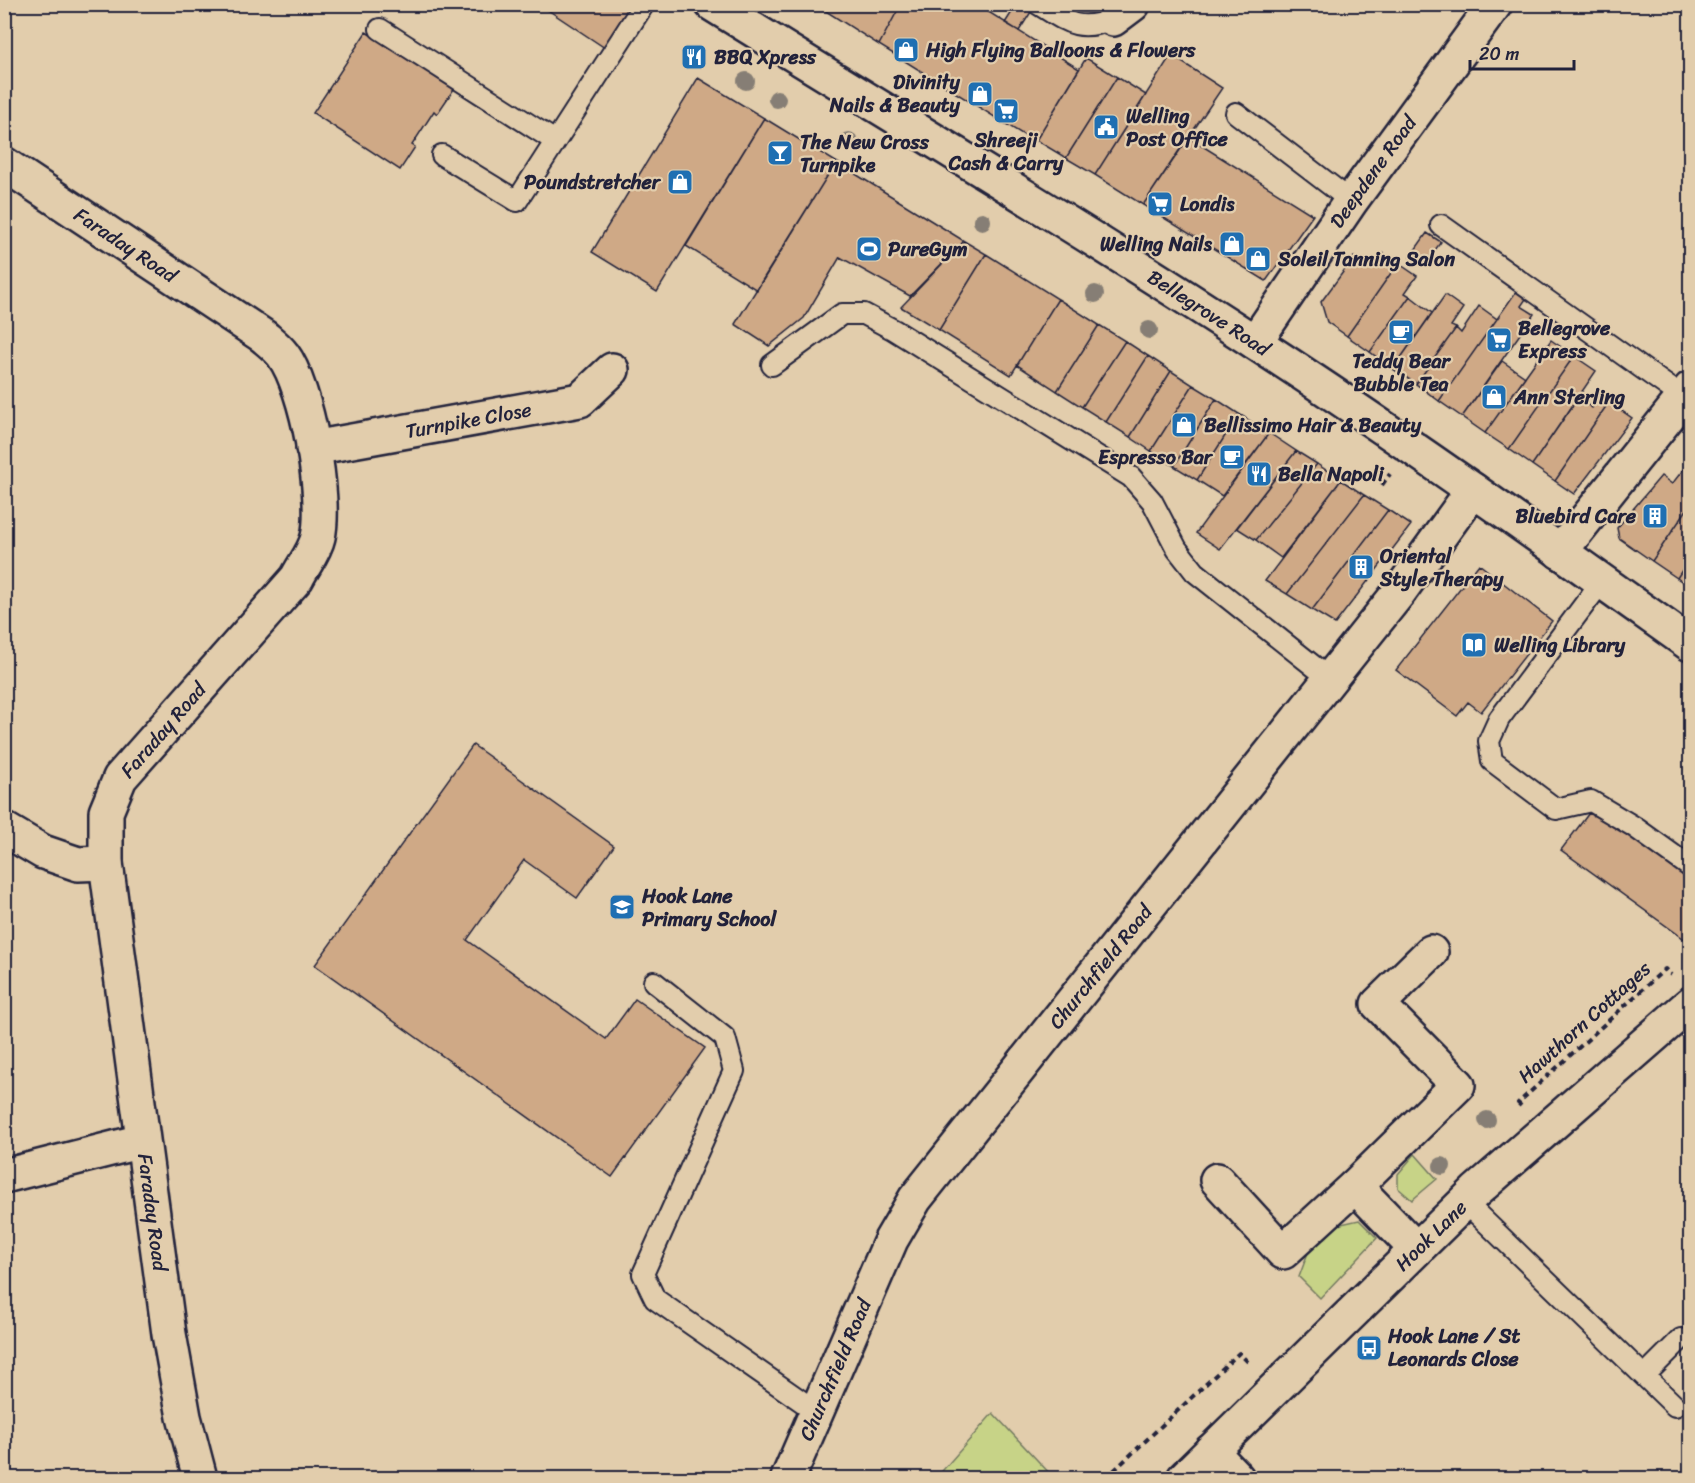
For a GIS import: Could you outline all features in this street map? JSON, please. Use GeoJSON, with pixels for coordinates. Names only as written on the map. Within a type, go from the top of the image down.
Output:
{"type":"FeatureCollection","features":[{"type":"Feature","properties":{"kind":"street","name":"Bellegrove Road"},"geometry":{"type":"LineString","coordinates":[[712,4],[1036,202],[1255,342],[1473,490],[1690,644]]}},
{"type":"Feature","properties":{"kind":"street","name":"Deepdene Road"},"geometry":{"type":"LineString","coordinates":[[1255,342],[1352,201],[1495,4]]}},
{"type":"Feature","properties":{"kind":"street","name":"Faraday Road"},"geometry":{"type":"LineString","coordinates":[[4,164],[263,336],[284,356],[298,384],[313,448],[321,511],[318,539],[297,578],[120,778],[106,812],[106,862],[169,1334],[184,1417],[200,1479]]}},
{"type":"Feature","properties":{"kind":"street","name":"Turnpike Close"},"geometry":{"type":"LineString","coordinates":[[313,448],[580,400],[612,370]]}},
{"type":"Feature","properties":{"kind":"street"},"geometry":{"type":"LineString","coordinates":[[1560,552],[1686,400]]}},
{"type":"Feature","properties":{"kind":"street","name":"Churchfield Road"},"geometry":{"type":"LineString","coordinates":[[788,1479],[891,1240],[915,1199],[1397,595],[1473,490]]}},
{"type":"Feature","properties":{"kind":"street"},"geometry":{"type":"LineString","coordinates":[[4,829],[43,852],[78,864],[106,862]]}},
{"type":"Feature","properties":{"kind":"street"},"geometry":{"type":"LineString","coordinates":[[1217,1180],[1283,1252],[1355,1186],[1458,1085],[1378,1004],[1431,952]]}},
{"type":"Feature","properties":{"kind":"street","name":"Hook Lane"},"geometry":{"type":"LineString","coordinates":[[1184,1479],[1465,1202],[1690,1004]]}},
{"type":"Feature","properties":{"kind":"street"},"geometry":{"type":"LineString","coordinates":[[4,1176],[142,1141]]}},
{"type":"Feature","properties":{"kind":"street"},"geometry":{"type":"LineString","coordinates":[[1355,1186],[1416,1250]]}},
{"type":"Feature","properties":{"kind":"street"},"geometry":{"type":"LineString","coordinates":[[1211,1451],[1237,1479]]}},
{"type":"Feature","properties":{"kind":"lane"},"geometry":{"type":"LineString","coordinates":[[442,155],[517,201],[644,4]]}},
{"type":"Feature","properties":{"kind":"lane"},"geometry":{"type":"LineString","coordinates":[[1038,4],[1069,24],[1081,26],[1095,26],[1123,12]]}},
{"type":"Feature","properties":{"kind":"lane"},"geometry":{"type":"LineString","coordinates":[[380,29],[555,141]]}},
{"type":"Feature","properties":{"kind":"lane"},"geometry":{"type":"LineString","coordinates":[[1236,113],[1352,201]]}},
{"type":"Feature","properties":{"kind":"lane"},"geometry":{"type":"LineString","coordinates":[[1441,225],[1686,400]]}},
{"type":"Feature","properties":{"kind":"lane"},"geometry":{"type":"LineString","coordinates":[[772,365],[842,314],[864,314],[894,330],[1131,477],[1152,501],[1177,549],[1195,572],[1330,679]]}},
{"type":"Feature","properties":{"kind":"lane"},"geometry":{"type":"LineString","coordinates":[[1602,581],[1499,719],[1489,741],[1492,761],[1556,809],[1591,801],[1633,826],[1690,867]]}},
{"type":"Feature","properties":{"kind":"lane"},"geometry":{"type":"LineString","coordinates":[[654,982],[725,1038],[734,1071],[644,1274],[655,1299],[817,1412]]}},
{"type":"Feature","properties":{"kind":"lane"},"geometry":{"type":"LineString","coordinates":[[1465,1202],[1675,1406]]}},
{"type":"Feature","properties":{"kind":"lane"},"geometry":{"type":"LineString","coordinates":[[1645,1375],[1681,1339]]}},
{"type":"Feature","properties":{"kind":"path"},"geometry":{"type":"LineString","coordinates":[[1382,485],[1394,468]]}},
{"type":"Feature","properties":{"kind":"path","name":"Hawthorn Cottages"},"geometry":{"type":"LineString","coordinates":[[1528,1113],[1518,1103],[1665,969],[1672,976]]}},
{"type":"Feature","properties":{"kind":"path"},"geometry":{"type":"LineString","coordinates":[[1106,1479],[1239,1353],[1275,1388]]}},
{"type":"Feature","properties":{"kind":"green space"},"geometry":{"type":"Polygon","coordinates":[[[1415,1154],[1437,1179],[1412,1200],[1398,1188],[1398,1174],[1415,1154]]]}},
{"type":"Feature","properties":{"kind":"green space"},"geometry":{"type":"Polygon","coordinates":[[[1359,1220],[1377,1238],[1320,1298],[1299,1277],[1312,1242],[1337,1225],[1359,1220]]]}},
{"type":"Feature","properties":{"kind":"green space"},"geometry":{"type":"Polygon","coordinates":[[[993,1413],[1054,1478],[936,1478],[993,1413]]]}},
{"type":"Feature","properties":{"kind":"building"},"geometry":{"type":"Polygon","coordinates":[[[539,4],[623,4],[634,11],[608,50],[539,4]]]}},
{"type":"Feature","properties":{"kind":"building"},"geometry":{"type":"Polygon","coordinates":[[[823,4],[901,4],[879,45],[821,8],[823,4]]]}},
{"type":"Feature","properties":{"kind":"building"},"geometry":{"type":"Polygon","coordinates":[[[901,4],[976,4],[1079,69],[1035,142],[879,45],[901,4]]]}},
{"type":"Feature","properties":{"kind":"building"},"geometry":{"type":"Polygon","coordinates":[[[1017,4],[1036,4],[1019,31],[1005,23],[1017,4]]]}},
{"type":"Feature","properties":{"kind":"building"},"geometry":{"type":"Polygon","coordinates":[[[366,32],[454,89],[437,114],[434,111],[412,145],[415,147],[400,170],[313,113],[366,32]]]}},
{"type":"Feature","properties":{"kind":"building"},"geometry":{"type":"Polygon","coordinates":[[[1171,55],[1222,88],[1143,205],[1095,175],[1171,55]]]}},
{"type":"Feature","properties":{"kind":"building"},"geometry":{"type":"Polygon","coordinates":[[[1086,58],[1117,77],[1066,158],[1036,140],[1086,58]]]}},
{"type":"Feature","properties":{"kind":"building","name":"Welling Post Office"},"geometry":{"type":"Polygon","coordinates":[[[1117,77],[1146,95],[1095,175],[1066,158],[1117,77]]]}},
{"type":"Feature","properties":{"kind":"building","name":"Poundstretcher"},"geometry":{"type":"Polygon","coordinates":[[[698,78],[764,118],[657,292],[592,252],[698,78]]]}},
{"type":"Feature","properties":{"kind":"building"},"geometry":{"type":"Polygon","coordinates":[[[764,118],[836,162],[757,290],[686,246],[764,118]]]}},
{"type":"Feature","properties":{"kind":"building"},"geometry":{"type":"Polygon","coordinates":[[[1188,137],[1313,215],[1266,281],[1143,205],[1188,137]]]}},
{"type":"Feature","properties":{"kind":"building","name":"PureGym"},"geometry":{"type":"Polygon","coordinates":[[[836,162],[964,241],[910,296],[840,257],[804,318],[769,346],[735,324],[836,162]]]}},
{"type":"Feature","properties":{"kind":"building"},"geometry":{"type":"Polygon","coordinates":[[[1427,233],[1441,242],[1423,266],[1410,257],[1427,233]]]}},
{"type":"Feature","properties":{"kind":"building"},"geometry":{"type":"Polygon","coordinates":[[[964,241],[986,254],[939,330],[901,307],[964,241]]]}},
{"type":"Feature","properties":{"kind":"building"},"geometry":{"type":"Polygon","coordinates":[[[1383,253],[1398,263],[1347,336],[1327,322],[1321,302],[1354,257],[1371,270],[1383,253]]]}},
{"type":"Feature","properties":{"kind":"building"},"geometry":{"type":"Polygon","coordinates":[[[986,254],[1058,299],[1011,375],[939,330],[986,254]]]}},
{"type":"Feature","properties":{"kind":"building"},"geometry":{"type":"Polygon","coordinates":[[[1398,263],[1417,276],[1405,293],[1410,296],[1370,352],[1347,336],[1398,263]]]}},
{"type":"Feature","properties":{"kind":"building","name":"Bellegrove Express"},"geometry":{"type":"Polygon","coordinates":[[[1518,289],[1528,296],[1521,306],[1534,314],[1462,417],[1439,401],[1518,289]]]}},
{"type":"Feature","properties":{"kind":"building"},"geometry":{"type":"Polygon","coordinates":[[[1445,295],[1463,308],[1451,326],[1456,328],[1416,384],[1393,369],[1445,295]]]}},
{"type":"Feature","properties":{"kind":"building","name":"Teddy Bear Bubble Tea"},"geometry":{"type":"Polygon","coordinates":[[[1410,296],[1432,313],[1393,369],[1370,352],[1410,296]]]}},
{"type":"Feature","properties":{"kind":"building"},"geometry":{"type":"Polygon","coordinates":[[[1058,299],[1099,325],[1057,391],[1017,365],[1058,299]]]}},
{"type":"Feature","properties":{"kind":"building"},"geometry":{"type":"Polygon","coordinates":[[[1479,306],[1497,319],[1439,401],[1416,384],[1456,328],[1461,333],[1479,306]]]}},
{"type":"Feature","properties":{"kind":"building"},"geometry":{"type":"Polygon","coordinates":[[[1099,325],[1125,341],[1082,407],[1057,391],[1099,325]]]}},
{"type":"Feature","properties":{"kind":"building"},"geometry":{"type":"Polygon","coordinates":[[[1551,340],[1574,356],[1509,449],[1485,433],[1551,340]]]}},
{"type":"Feature","properties":{"kind":"building"},"geometry":{"type":"Polygon","coordinates":[[[1125,341],[1148,356],[1106,422],[1082,407],[1125,341]]]}},
{"type":"Feature","properties":{"kind":"building"},"geometry":{"type":"Polygon","coordinates":[[[1148,356],[1171,371],[1130,437],[1106,422],[1148,356]]]}},
{"type":"Feature","properties":{"kind":"building"},"geometry":{"type":"Polygon","coordinates":[[[1574,356],[1596,371],[1532,465],[1509,449],[1574,356]]]}},
{"type":"Feature","properties":{"kind":"building","name":"Ann Sterling"},"geometry":{"type":"Polygon","coordinates":[[[1502,361],[1525,377],[1485,433],[1462,417],[1502,361]]]}},
{"type":"Feature","properties":{"kind":"building"},"geometry":{"type":"Polygon","coordinates":[[[1171,371],[1193,385],[1151,451],[1130,437],[1171,371]]]}},
{"type":"Feature","properties":{"kind":"building","name":"Bellissimo Hair & Beauty"},"geometry":{"type":"Polygon","coordinates":[[[1193,385],[1216,399],[1174,466],[1151,451],[1193,385]]]}},
{"type":"Feature","properties":{"kind":"building"},"geometry":{"type":"Polygon","coordinates":[[[1600,396],[1609,402],[1555,481],[1532,465],[1578,398],[1592,408],[1600,396]]]}},
{"type":"Feature","properties":{"kind":"building"},"geometry":{"type":"Polygon","coordinates":[[[1216,399],[1239,414],[1197,480],[1174,466],[1216,399]]]}},
{"type":"Feature","properties":{"kind":"building"},"geometry":{"type":"Polygon","coordinates":[[[1609,402],[1632,418],[1574,494],[1555,481],[1609,402]]]}},
{"type":"Feature","properties":{"kind":"building","name":"Espresso Bar"},"geometry":{"type":"Polygon","coordinates":[[[1239,414],[1269,433],[1222,496],[1197,480],[1239,414]]]}},
{"type":"Feature","properties":{"kind":"building","name":"Bella Napoli"},"geometry":{"type":"Polygon","coordinates":[[[1269,433],[1296,451],[1220,549],[1196,533],[1269,433]]]}},
{"type":"Feature","properties":{"kind":"building"},"geometry":{"type":"Polygon","coordinates":[[[1296,451],[1317,464],[1256,540],[1237,528],[1296,451]]]}},
{"type":"Feature","properties":{"kind":"building"},"geometry":{"type":"Polygon","coordinates":[[[1317,464],[1341,480],[1281,558],[1256,540],[1317,464]]]}},
{"type":"Feature","properties":{"kind":"building","name":"Bluebird Care"},"geometry":{"type":"Polygon","coordinates":[[[1686,466],[1690,469],[1690,505],[1652,561],[1619,538],[1617,528],[1661,476],[1672,484],[1686,466]]]}},
{"type":"Feature","properties":{"kind":"building"},"geometry":{"type":"Polygon","coordinates":[[[1341,480],[1364,495],[1287,594],[1265,581],[1341,480]]]}},
{"type":"Feature","properties":{"kind":"building"},"geometry":{"type":"Polygon","coordinates":[[[1364,495],[1388,510],[1312,610],[1287,594],[1364,495]]]}},
{"type":"Feature","properties":{"kind":"building"},"geometry":{"type":"Polygon","coordinates":[[[1690,505],[1690,558],[1677,578],[1652,561],[1690,505]]]}},
{"type":"Feature","properties":{"kind":"building","name":"Oriental Style Therapy"},"geometry":{"type":"Polygon","coordinates":[[[1388,510],[1411,525],[1335,624],[1312,610],[1388,510]]]}},
{"type":"Feature","properties":{"kind":"building"},"geometry":{"type":"Polygon","coordinates":[[[1690,558],[1690,587],[1677,578],[1690,558]]]}},
{"type":"Feature","properties":{"kind":"building","name":"Welling Library"},"geometry":{"type":"Polygon","coordinates":[[[1479,564],[1552,621],[1481,712],[1468,702],[1457,716],[1396,670],[1479,564]]]}},
{"type":"Feature","properties":{"kind":"building"},"geometry":{"type":"Polygon","coordinates":[[[473,745],[614,846],[577,898],[524,860],[467,940],[606,1039],[635,999],[705,1048],[612,1177],[315,965],[473,745]]]}},
{"type":"Feature","properties":{"kind":"building"},"geometry":{"type":"Polygon","coordinates":[[[1589,813],[1620,828],[1690,879],[1690,943],[1561,850],[1589,813]]]}},
{"type":"Feature","properties":{"kind":"place","name":"High Flying Balloons & Flowers"},"geometry":{"type":"Point","coordinates":[906,50]}},
{"type":"Feature","properties":{"kind":"place","name":"BBQ Xpress"},"geometry":{"type":"Point","coordinates":[694,57]}},
{"type":"Feature","properties":{"kind":"place","name":"Divinity Nails & Beauty"},"geometry":{"type":"Point","coordinates":[980,94]}},
{"type":"Feature","properties":{"kind":"place","name":"Shreeji Cash & Carry"},"geometry":{"type":"Point","coordinates":[1006,111]}},
{"type":"Feature","properties":{"kind":"place","name":"Welling Post Office"},"geometry":{"type":"Point","coordinates":[1106,127]}},
{"type":"Feature","properties":{"kind":"place","name":"The New Cross Turnpike"},"geometry":{"type":"Point","coordinates":[780,153]}},
{"type":"Feature","properties":{"kind":"place","name":"Poundstretcher"},"geometry":{"type":"Point","coordinates":[680,182]}},
{"type":"Feature","properties":{"kind":"place","name":"Londis"},"geometry":{"type":"Point","coordinates":[1160,204]}},
{"type":"Feature","properties":{"kind":"place","name":"Welling Nails"},"geometry":{"type":"Point","coordinates":[1232,244]}},
{"type":"Feature","properties":{"kind":"place","name":"PureGym"},"geometry":{"type":"Point","coordinates":[869,249]}},
{"type":"Feature","properties":{"kind":"place","name":"Soleil Tanning Salon"},"geometry":{"type":"Point","coordinates":[1258,259]}},
{"type":"Feature","properties":{"kind":"place","name":"Teddy Bear Bubble Tea"},"geometry":{"type":"Point","coordinates":[1401,332]}},
{"type":"Feature","properties":{"kind":"place","name":"Bellegrove Express"},"geometry":{"type":"Point","coordinates":[1499,340]}},
{"type":"Feature","properties":{"kind":"place","name":"Ann Sterling"},"geometry":{"type":"Point","coordinates":[1494,397]}},
{"type":"Feature","properties":{"kind":"place","name":"Bellissimo Hair & Beauty"},"geometry":{"type":"Point","coordinates":[1184,425]}},
{"type":"Feature","properties":{"kind":"place","name":"Espresso Bar"},"geometry":{"type":"Point","coordinates":[1232,457]}},
{"type":"Feature","properties":{"kind":"place","name":"Bella Napoli"},"geometry":{"type":"Point","coordinates":[1259,474]}},
{"type":"Feature","properties":{"kind":"place","name":"Bluebird Care"},"geometry":{"type":"Point","coordinates":[1655,516]}},
{"type":"Feature","properties":{"kind":"place","name":"Oriental Style Therapy"},"geometry":{"type":"Point","coordinates":[1361,567]}},
{"type":"Feature","properties":{"kind":"place","name":"Welling Library"},"geometry":{"type":"Point","coordinates":[1474,645]}},
{"type":"Feature","properties":{"kind":"place","name":"Hook Lane Primary School"},"geometry":{"type":"Point","coordinates":[622,907]}},
{"type":"Feature","properties":{"kind":"place","name":"Hook Lane / St Leonards Close"},"geometry":{"type":"Point","coordinates":[1369,1348]}}]}
